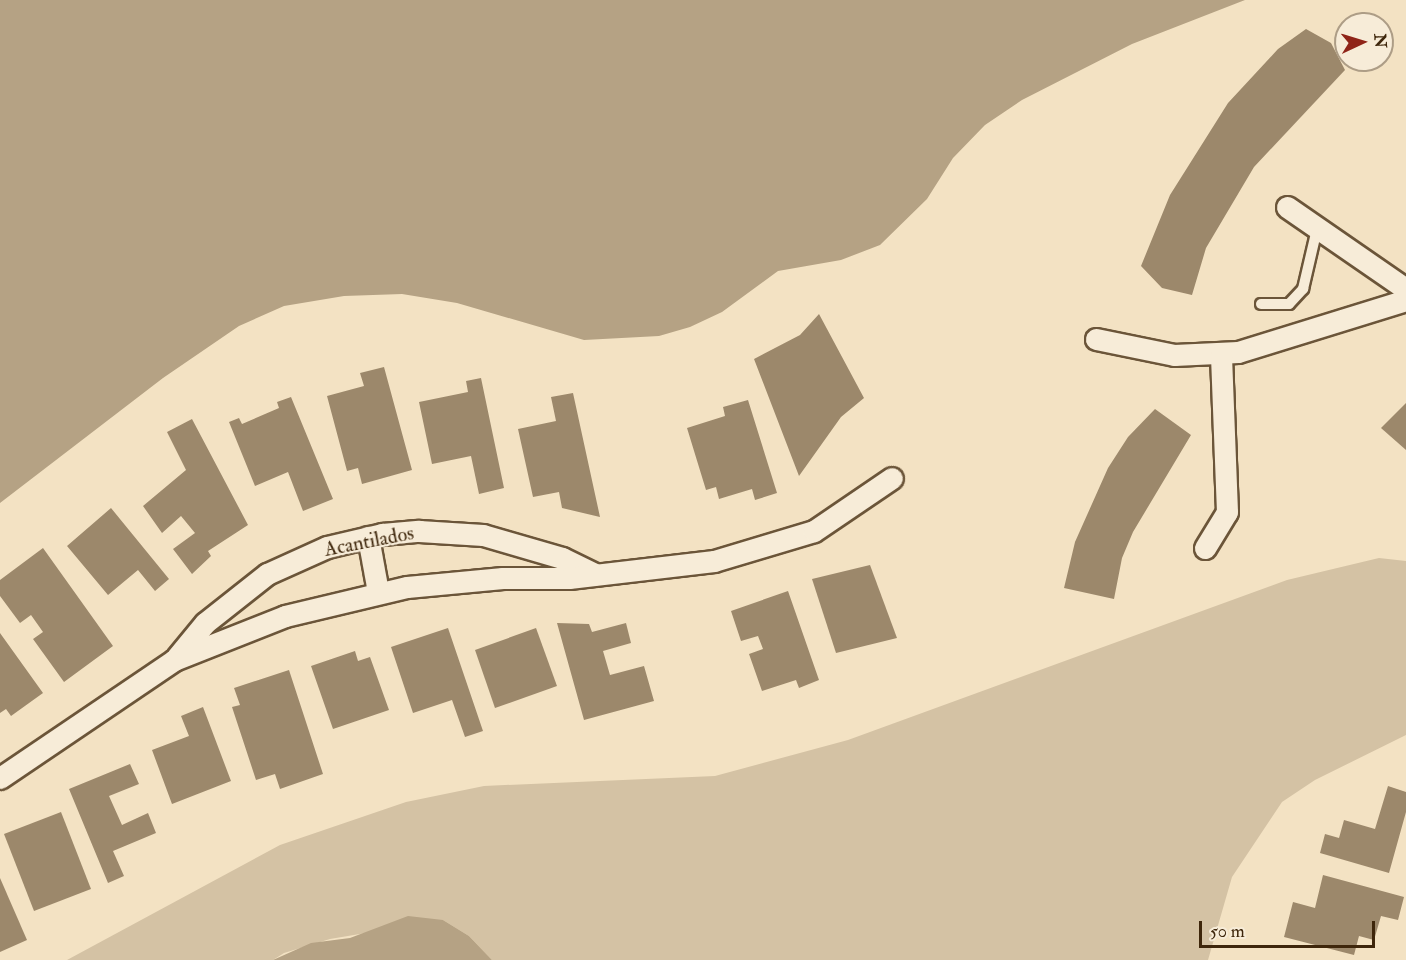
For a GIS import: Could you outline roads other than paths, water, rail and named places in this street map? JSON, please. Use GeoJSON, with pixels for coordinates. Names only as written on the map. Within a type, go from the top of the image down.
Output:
{"type":"FeatureCollection","features":[{"type":"Feature","properties":{"kind":"street"},"geometry":{"type":"LineString","coordinates":[[1287,207],[1406,289]]}},
{"type":"Feature","properties":{"kind":"street"},"geometry":{"type":"LineString","coordinates":[[1096,339],[1174,355],[1221,354],[1293,337],[1406,300]]}},
{"type":"Feature","properties":{"kind":"street"},"geometry":{"type":"LineString","coordinates":[[1206,549],[1227,512],[1221,354]]}},
{"type":"Feature","properties":{"kind":"street","name":"Acantilados"},"geometry":{"type":"LineString","coordinates":[[0,778],[174,660],[285,616],[378,592],[458,581],[597,575],[714,561],[814,531],[892,478]]}},
{"type":"Feature","properties":{"kind":"street","name":"Acantilados"},"geometry":{"type":"LineString","coordinates":[[174,660],[205,623],[267,574],[306,554],[368,537],[418,531],[483,535],[562,558],[597,575]]}},
{"type":"Feature","properties":{"kind":"street"},"geometry":{"type":"LineString","coordinates":[[368,537],[378,592]]}},
{"type":"Feature","properties":{"kind":"lane"},"geometry":{"type":"LineString","coordinates":[[1261,304],[1289,304],[1303,289],[1317,229]]}}]}
